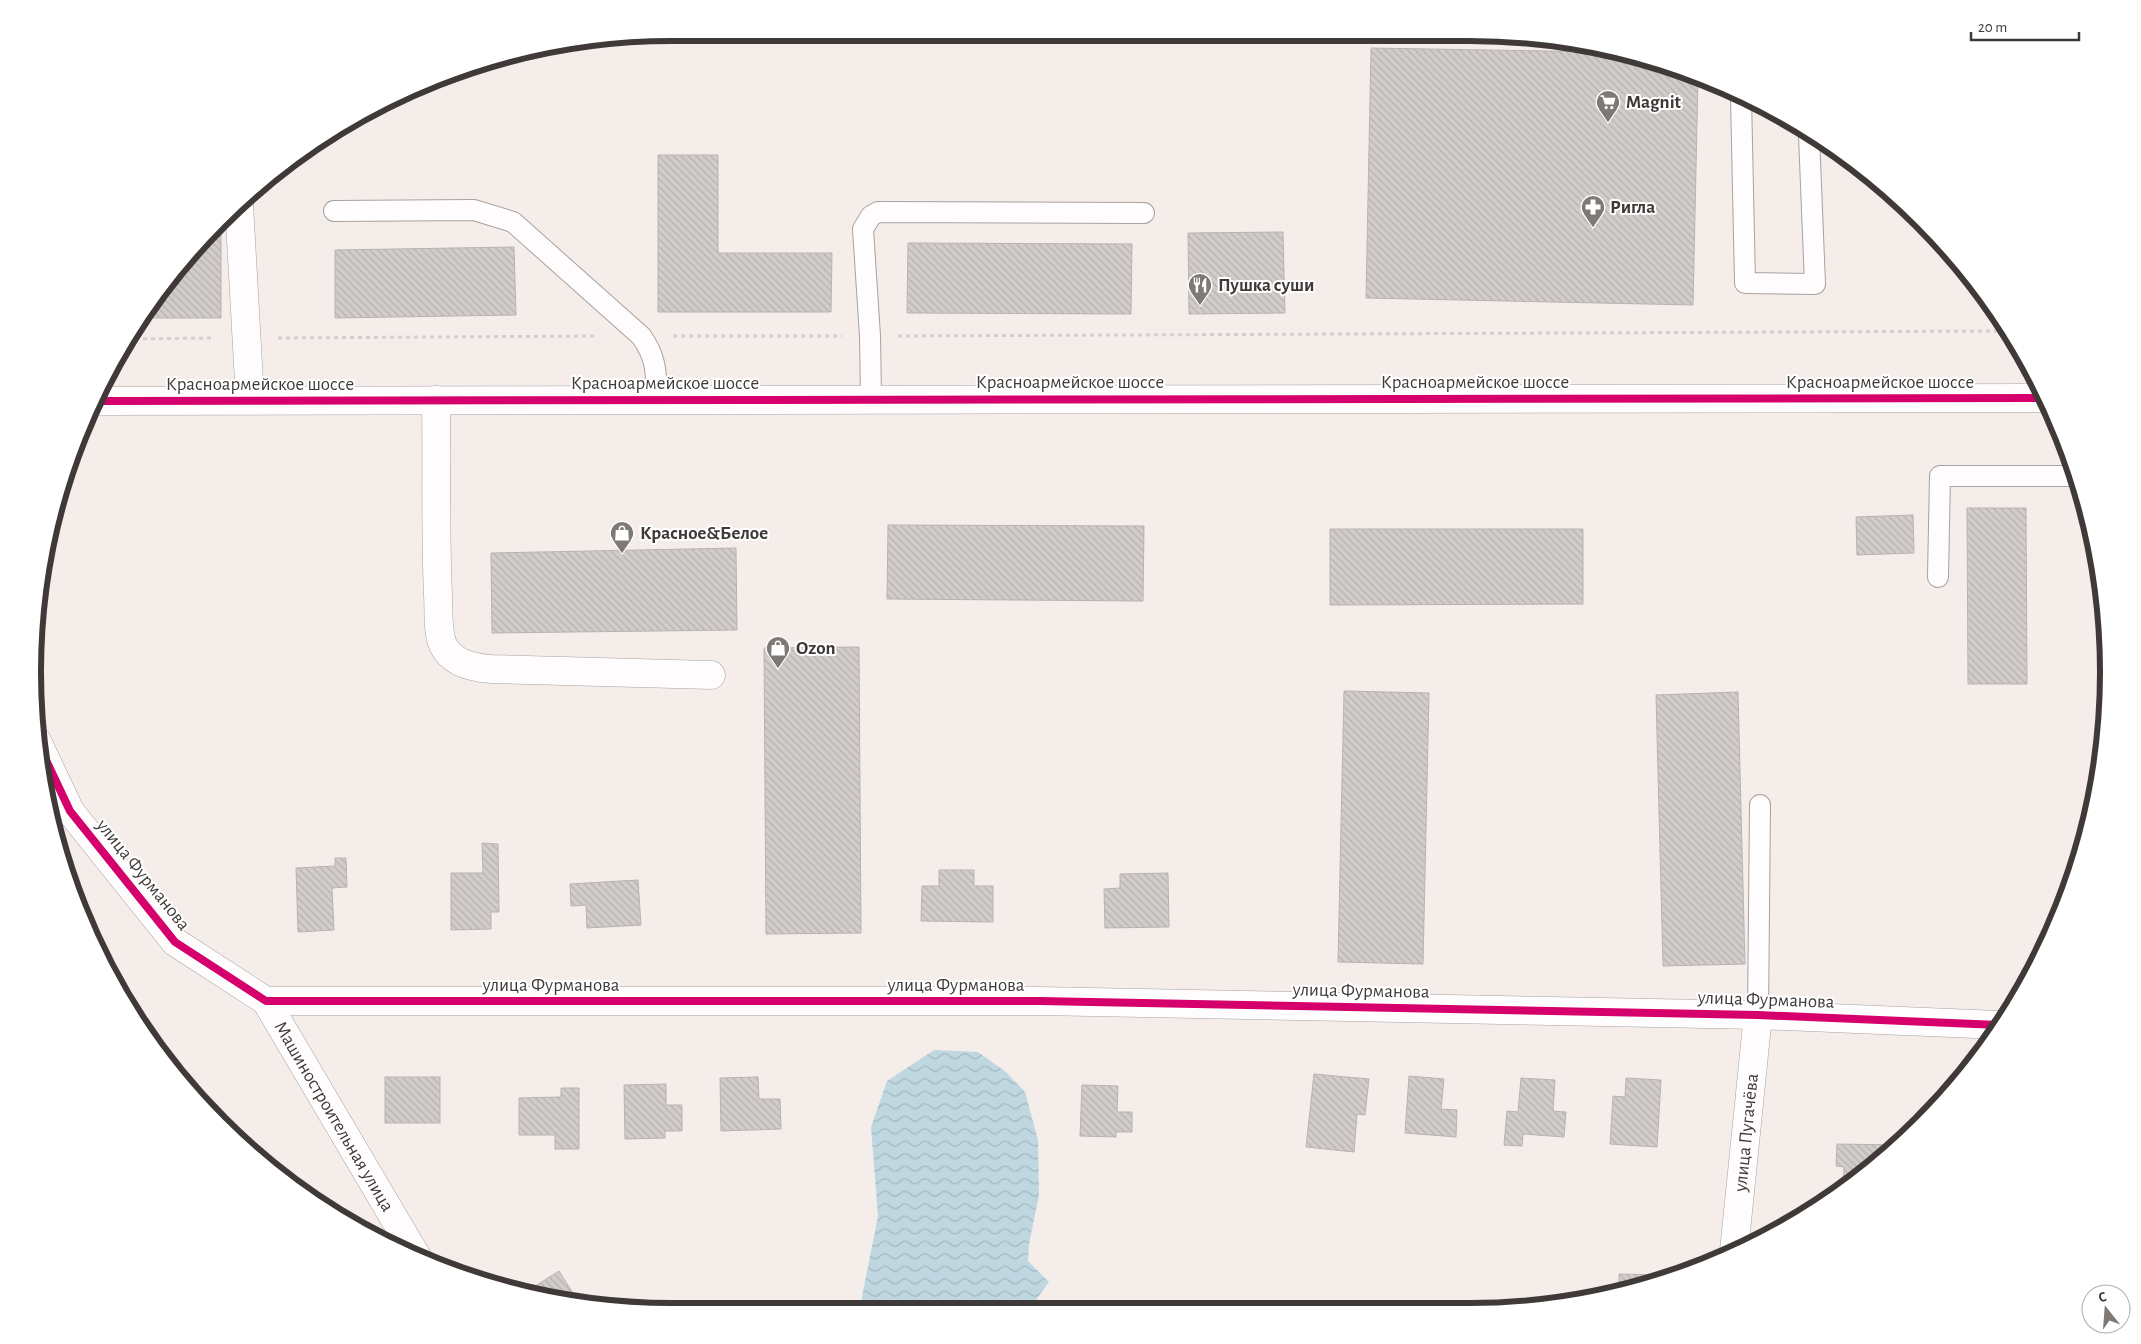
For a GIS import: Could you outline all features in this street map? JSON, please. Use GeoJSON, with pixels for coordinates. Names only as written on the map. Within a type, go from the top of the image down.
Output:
{"type":"FeatureCollection","features":[{"type":"Feature","properties":{"kind":"street"},"geometry":{"type":"LineString","coordinates":[[240,213],[250,400]]}},
{"type":"Feature","properties":{"kind":"street","name":"Красноармейское шоссе"},"geometry":{"type":"LineString","coordinates":[[102,401],[2037,398]]}},
{"type":"Feature","properties":{"kind":"street"},"geometry":{"type":"LineString","coordinates":[[436,400],[437,576],[440,627],[443,645],[454,657],[471,667],[492,669],[711,675]]}},
{"type":"Feature","properties":{"kind":"street","name":"улица Фурманова"},"geometry":{"type":"LineString","coordinates":[[48,764],[70,811],[175,942],[266,1001],[1039,1001],[1758,1015],[1991,1025]]}},
{"type":"Feature","properties":{"kind":"street","name":"Машиностроительная улица"},"geometry":{"type":"LineString","coordinates":[[266,1001],[410,1246]]}},
{"type":"Feature","properties":{"kind":"street","name":"улица Пугачёва"},"geometry":{"type":"LineString","coordinates":[[1735,1244],[1758,1015]]}},
{"type":"Feature","properties":{"kind":"lane"},"geometry":{"type":"LineString","coordinates":[[1741,103],[1745,284],[1815,284],[1809,142]]}},
{"type":"Feature","properties":{"kind":"lane"},"geometry":{"type":"LineString","coordinates":[[334,211],[474,210],[513,222],[640,336],[650,348],[656,365],[657,399]]}},
{"type":"Feature","properties":{"kind":"lane"},"geometry":{"type":"LineString","coordinates":[[871,399],[870,336],[863,229],[871,216],[878,212],[1144,213]]}},
{"type":"Feature","properties":{"kind":"lane"},"geometry":{"type":"LineString","coordinates":[[1938,577],[1940,476],[2068,476]]}},
{"type":"Feature","properties":{"kind":"lane"},"geometry":{"type":"LineString","coordinates":[[1758,1015],[1760,805]]}},
{"type":"Feature","properties":{"kind":"path"},"geometry":{"type":"LineString","coordinates":[[138,338],[1999,331]]}},
{"type":"Feature","properties":{"kind":"shaded area"},"geometry":{"type":"Polygon","coordinates":[[[159,1038],[201,1091],[172,1056],[159,1038]]]}},
{"type":"Feature","properties":{"kind":"water"},"geometry":{"type":"Polygon","coordinates":[[[934,1050],[978,1052],[1006,1072],[1025,1092],[1038,1140],[1039,1195],[1029,1244],[1028,1261],[1049,1282],[1034,1303],[861,1303],[878,1216],[871,1127],[887,1081],[934,1050]]]}},
{"type":"Feature","properties":{"kind":"building"},"geometry":{"type":"Polygon","coordinates":[[[1371,48],[1583,52],[1632,63],[1698,85],[1693,305],[1366,298],[1371,48]]]}},
{"type":"Feature","properties":{"kind":"building"},"geometry":{"type":"Polygon","coordinates":[[[658,155],[718,155],[718,253],[832,253],[831,312],[658,312],[658,155]]]}},
{"type":"Feature","properties":{"kind":"building"},"geometry":{"type":"Polygon","coordinates":[[[221,231],[221,318],[151,318],[172,288],[221,231]]]}},
{"type":"Feature","properties":{"kind":"building"},"geometry":{"type":"Polygon","coordinates":[[[1283,232],[1285,313],[1189,314],[1188,233],[1283,232]]]}},
{"type":"Feature","properties":{"kind":"building"},"geometry":{"type":"Polygon","coordinates":[[[908,243],[1132,244],[1131,314],[907,313],[908,243]]]}},
{"type":"Feature","properties":{"kind":"building"},"geometry":{"type":"Polygon","coordinates":[[[514,247],[516,315],[335,318],[335,250],[514,247]]]}},
{"type":"Feature","properties":{"kind":"building"},"geometry":{"type":"Polygon","coordinates":[[[1967,508],[2026,508],[2027,684],[1968,684],[1967,508]]]}},
{"type":"Feature","properties":{"kind":"building"},"geometry":{"type":"Polygon","coordinates":[[[1913,515],[1914,553],[1857,555],[1856,517],[1913,515]]]}},
{"type":"Feature","properties":{"kind":"building"},"geometry":{"type":"Polygon","coordinates":[[[888,525],[1144,526],[1143,601],[887,599],[888,525]]]}},
{"type":"Feature","properties":{"kind":"building"},"geometry":{"type":"Polygon","coordinates":[[[1330,529],[1583,529],[1583,604],[1330,605],[1330,529]]]}},
{"type":"Feature","properties":{"kind":"building"},"geometry":{"type":"Polygon","coordinates":[[[736,548],[737,630],[492,633],[491,553],[736,548]]]}},
{"type":"Feature","properties":{"kind":"building"},"geometry":{"type":"Polygon","coordinates":[[[859,647],[861,933],[766,934],[764,648],[859,647]]]}},
{"type":"Feature","properties":{"kind":"building"},"geometry":{"type":"Polygon","coordinates":[[[1344,691],[1429,693],[1423,964],[1338,962],[1344,691]]]}},
{"type":"Feature","properties":{"kind":"building"},"geometry":{"type":"Polygon","coordinates":[[[1738,692],[1745,964],[1663,966],[1656,695],[1738,692]]]}},
{"type":"Feature","properties":{"kind":"building"},"geometry":{"type":"Polygon","coordinates":[[[482,843],[498,844],[499,912],[491,912],[491,929],[451,930],[451,873],[483,873],[482,843]]]}},
{"type":"Feature","properties":{"kind":"building"},"geometry":{"type":"Polygon","coordinates":[[[335,858],[346,858],[347,887],[332,888],[334,930],[298,932],[296,868],[335,866],[335,858]]]}},
{"type":"Feature","properties":{"kind":"building"},"geometry":{"type":"Polygon","coordinates":[[[939,870],[974,870],[974,886],[993,886],[993,922],[921,921],[922,886],[939,886],[939,870]]]}},
{"type":"Feature","properties":{"kind":"building"},"geometry":{"type":"Polygon","coordinates":[[[1168,873],[1169,927],[1105,928],[1104,889],[1120,888],[1120,874],[1168,873]]]}},
{"type":"Feature","properties":{"kind":"building"},"geometry":{"type":"Polygon","coordinates":[[[638,880],[641,925],[587,928],[586,905],[571,906],[570,884],[638,880]]]}},
{"type":"Feature","properties":{"kind":"building"},"geometry":{"type":"Polygon","coordinates":[[[1314,1074],[1369,1079],[1365,1115],[1357,1114],[1354,1152],[1306,1147],[1314,1074]]]}},
{"type":"Feature","properties":{"kind":"building"},"geometry":{"type":"Polygon","coordinates":[[[1409,1076],[1444,1079],[1441,1109],[1457,1110],[1456,1137],[1405,1133],[1409,1076]]]}},
{"type":"Feature","properties":{"kind":"building"},"geometry":{"type":"Polygon","coordinates":[[[385,1077],[440,1077],[440,1123],[385,1123],[385,1077]]]}},
{"type":"Feature","properties":{"kind":"building"},"geometry":{"type":"Polygon","coordinates":[[[758,1077],[759,1099],[780,1099],[781,1129],[721,1131],[720,1078],[758,1077]]]}},
{"type":"Feature","properties":{"kind":"building"},"geometry":{"type":"Polygon","coordinates":[[[1521,1078],[1555,1080],[1553,1111],[1566,1112],[1564,1137],[1523,1134],[1522,1146],[1504,1145],[1507,1111],[1518,1112],[1521,1078]]]}},
{"type":"Feature","properties":{"kind":"building"},"geometry":{"type":"Polygon","coordinates":[[[1626,1078],[1661,1080],[1657,1147],[1610,1144],[1613,1096],[1625,1097],[1626,1078]]]}},
{"type":"Feature","properties":{"kind":"building"},"geometry":{"type":"Polygon","coordinates":[[[666,1084],[666,1105],[682,1105],[682,1131],[665,1131],[665,1138],[625,1139],[624,1085],[666,1084]]]}},
{"type":"Feature","properties":{"kind":"building"},"geometry":{"type":"Polygon","coordinates":[[[1082,1085],[1118,1086],[1117,1112],[1132,1112],[1132,1132],[1116,1132],[1116,1137],[1080,1136],[1082,1085]]]}},
{"type":"Feature","properties":{"kind":"building"},"geometry":{"type":"Polygon","coordinates":[[[561,1088],[579,1088],[579,1149],[555,1149],[555,1135],[519,1135],[519,1098],[561,1097],[561,1088]]]}},
{"type":"Feature","properties":{"kind":"building"},"geometry":{"type":"Polygon","coordinates":[[[1837,1144],[1886,1145],[1843,1179],[1844,1167],[1836,1166],[1837,1144]]]}},
{"type":"Feature","properties":{"kind":"building"},"geometry":{"type":"Polygon","coordinates":[[[559,1271],[574,1295],[549,1291],[534,1287],[559,1271]]]}},
{"type":"Feature","properties":{"kind":"building"},"geometry":{"type":"Polygon","coordinates":[[[1619,1274],[1653,1275],[1632,1281],[1619,1284],[1619,1274]]]}},
{"type":"Feature","properties":{"kind":"cycle path"},"geometry":{"type":"LineString","coordinates":[[102,401],[2037,398]]}},
{"type":"Feature","properties":{"kind":"cycle path"},"geometry":{"type":"LineString","coordinates":[[49,766],[70,811],[175,942],[266,1001],[1039,1001],[1758,1015],[1991,1025]]}},
{"type":"Feature","properties":{"kind":"place","name":"Magnit"},"geometry":{"type":"Point","coordinates":[1608,123]}},
{"type":"Feature","properties":{"kind":"place","name":"Ригла"},"geometry":{"type":"Point","coordinates":[1593,228]}},
{"type":"Feature","properties":{"kind":"place","name":"Пушка суши"},"geometry":{"type":"Point","coordinates":[1200,306]}},
{"type":"Feature","properties":{"kind":"place","name":"Красное&Белое"},"geometry":{"type":"Point","coordinates":[622,554]}},
{"type":"Feature","properties":{"kind":"place","name":"Ozon"},"geometry":{"type":"Point","coordinates":[778,669]}}]}
